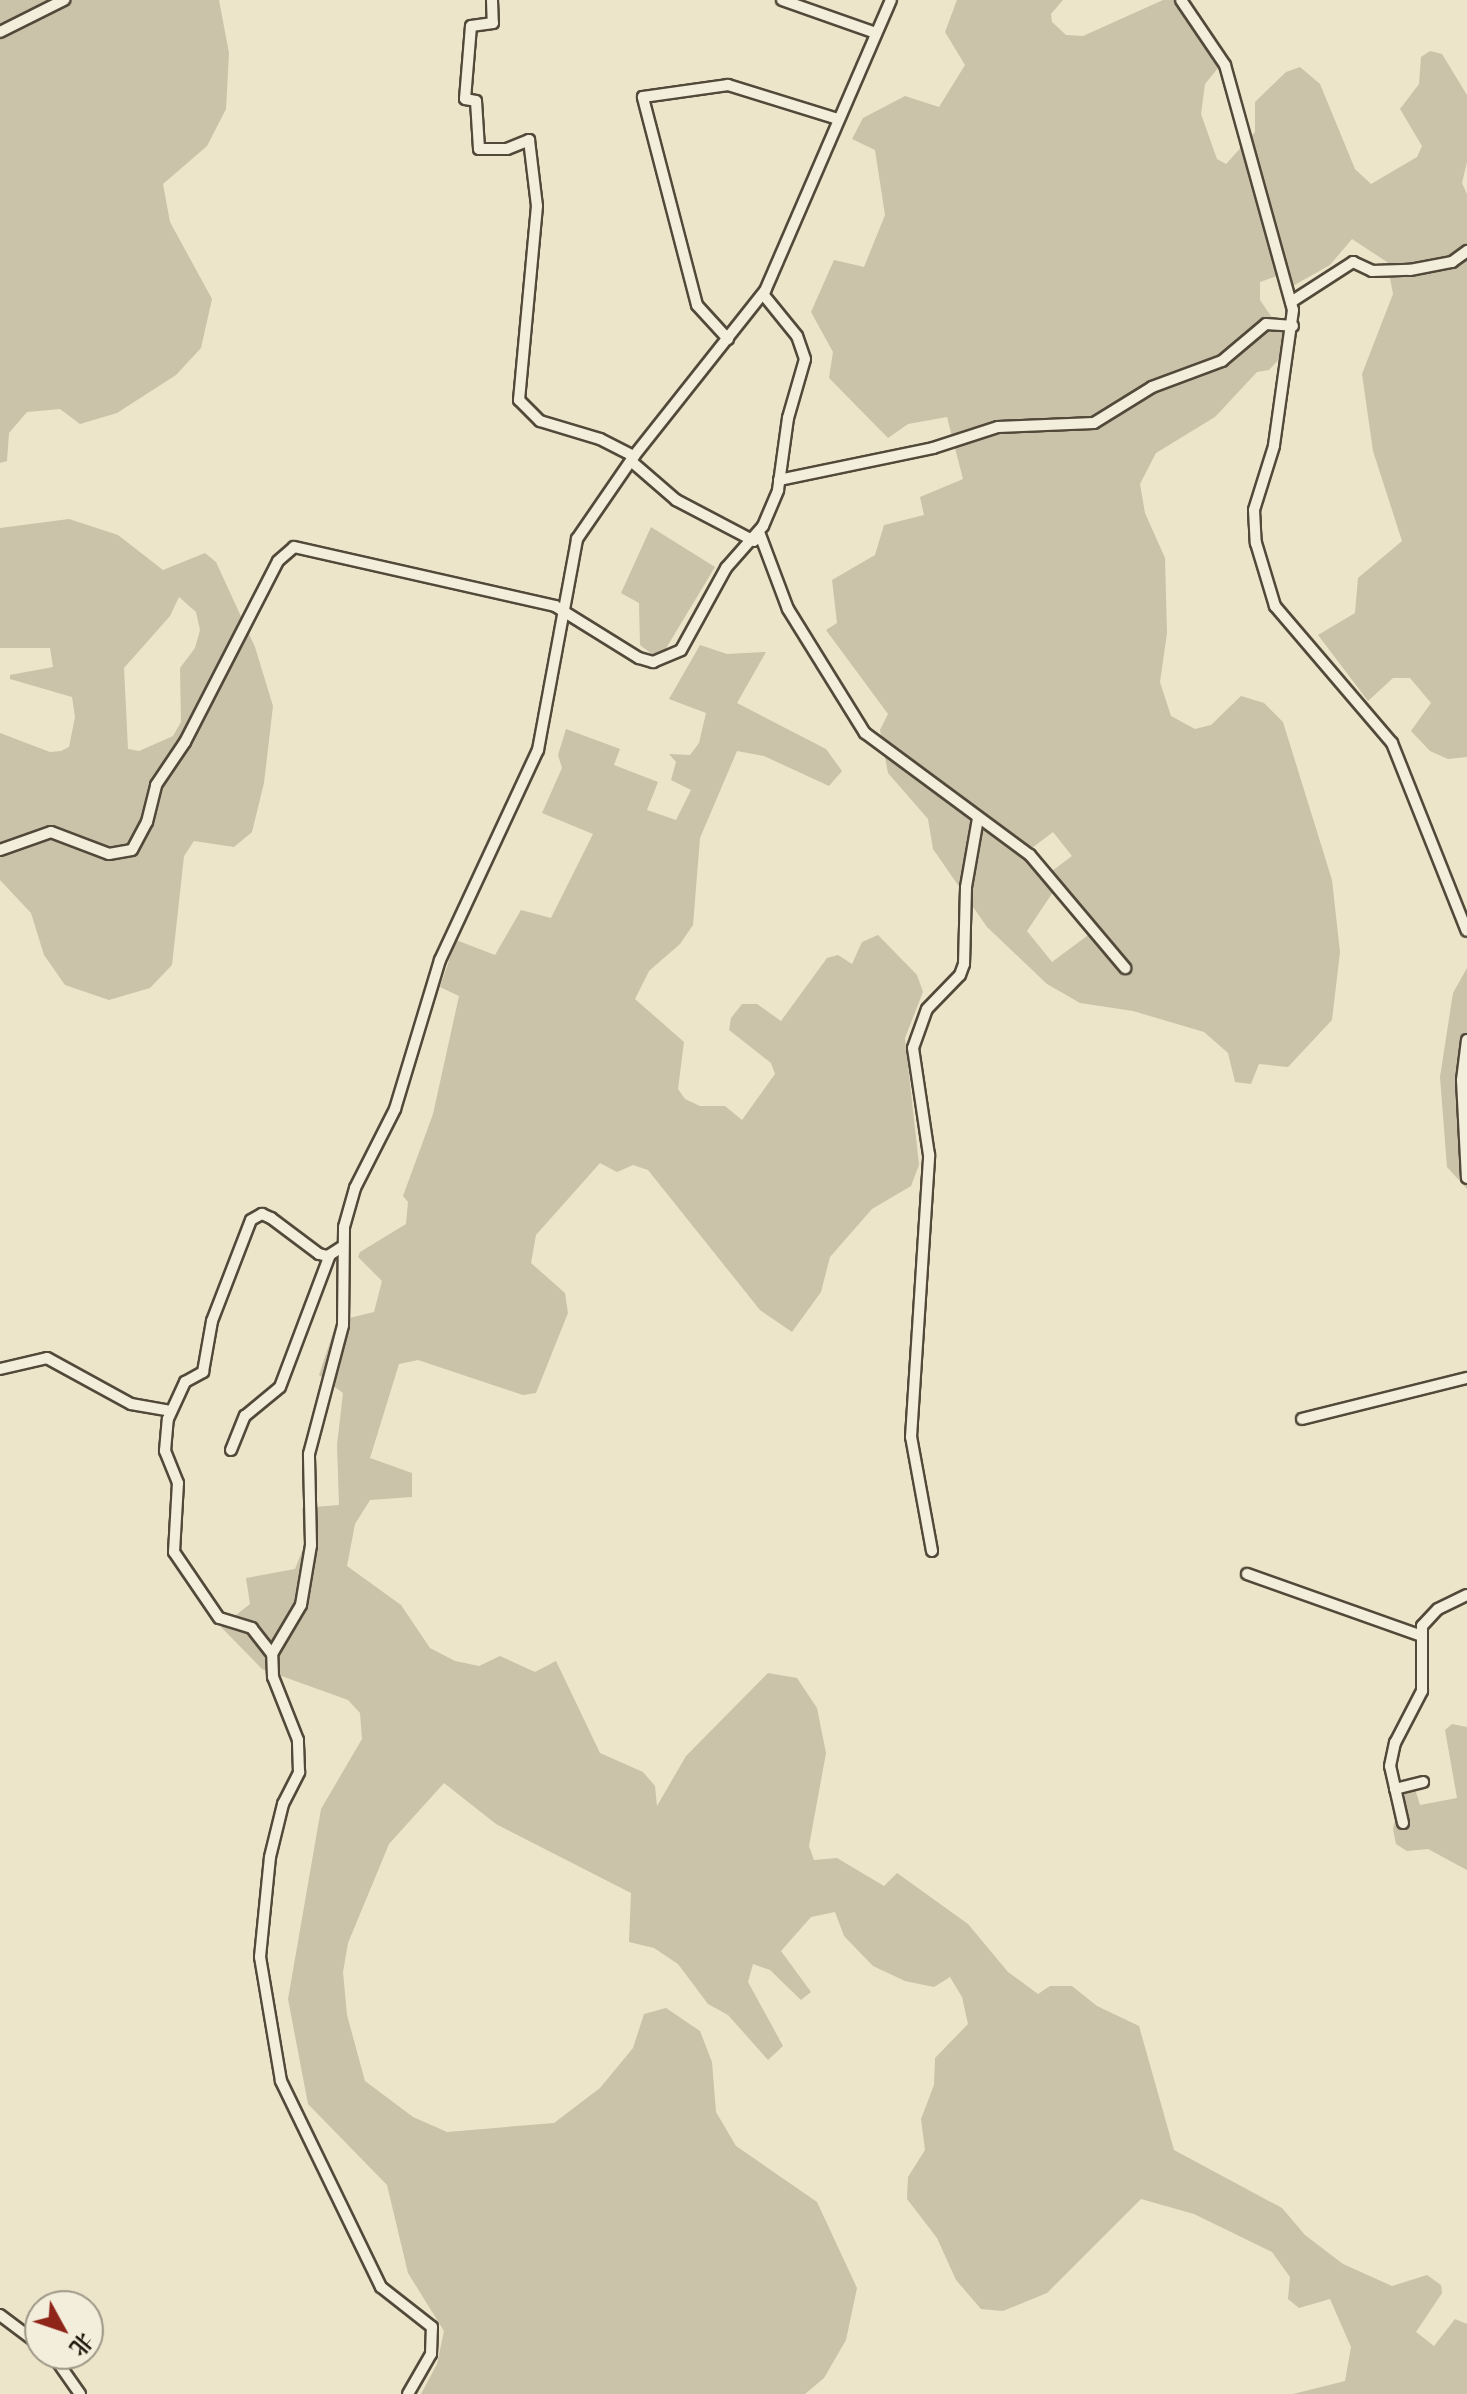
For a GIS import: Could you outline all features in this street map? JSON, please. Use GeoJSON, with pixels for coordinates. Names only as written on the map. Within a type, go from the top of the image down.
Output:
{"type":"FeatureCollection","features":[{"type":"Feature","properties":{"kind":"street"},"geometry":{"type":"LineString","coordinates":[[0,32],[64,0]]}},
{"type":"Feature","properties":{"kind":"street"},"geometry":{"type":"LineString","coordinates":[[492,0],[493,23],[471,26],[465,99],[476,101],[479,149],[507,149],[529,140],[537,206],[519,400],[540,421],[600,439],[632,458],[676,500],[756,536],[788,609],[852,717],[880,747],[1030,855],[1125,968]]}},
{"type":"Feature","properties":{"kind":"street"},"geometry":{"type":"LineString","coordinates":[[782,0],[873,32]]}},
{"type":"Feature","properties":{"kind":"street"},"geometry":{"type":"LineString","coordinates":[[408,2394],[431,2354],[432,2327],[381,2287],[281,2081],[263,1990],[261,1905],[283,1804],[299,1772],[298,1740],[273,1677],[272,1654],[301,1605],[311,1545],[309,1454],[343,1325],[342,1247],[355,1188],[395,1109],[440,960],[538,750],[577,539],[632,458],[763,294],[873,32],[891,0]]}},
{"type":"Feature","properties":{"kind":"street"},"geometry":{"type":"LineString","coordinates":[[1181,0],[1225,65],[1291,302],[1293,326],[1274,446],[1255,498],[1256,543],[1281,618],[1319,653],[1392,743],[1467,931]]}},
{"type":"Feature","properties":{"kind":"street"},"geometry":{"type":"LineString","coordinates":[[728,339],[697,305],[643,97],[728,85],[838,119]]}},
{"type":"Feature","properties":{"kind":"street"},"geometry":{"type":"LineString","coordinates":[[1291,302],[1353,262],[1372,271],[1410,270],[1452,262],[1467,251]]}},
{"type":"Feature","properties":{"kind":"street"},"geometry":{"type":"LineString","coordinates":[[0,850],[51,832],[109,854],[132,850],[170,759],[185,742],[278,561],[294,547],[539,602],[639,658],[667,658],[689,640],[726,568],[756,536],[779,480],[804,347],[763,294]]}},
{"type":"Feature","properties":{"kind":"street"},"geometry":{"type":"LineString","coordinates":[[779,480],[933,448],[998,427],[1094,423],[1152,387],[1222,361],[1266,324],[1293,326]]}},
{"type":"Feature","properties":{"kind":"street"},"geometry":{"type":"LineString","coordinates":[[932,1551],[911,1437],[929,1155],[913,1048],[927,1009],[960,975],[964,964],[966,887],[978,818]]}},
{"type":"Feature","properties":{"kind":"street"},"geometry":{"type":"LineString","coordinates":[[1467,1040],[1462,1080],[1467,1178]]}},
{"type":"Feature","properties":{"kind":"street"},"geometry":{"type":"LineString","coordinates":[[272,1654],[252,1628],[219,1618],[174,1552],[178,1483],[165,1451],[170,1411],[185,1382],[203,1372],[212,1321],[251,1220],[262,1214],[308,1248],[330,1255]]}},
{"type":"Feature","properties":{"kind":"street"},"geometry":{"type":"LineString","coordinates":[[231,1450],[245,1416],[280,1387],[330,1255],[342,1247]]}},
{"type":"Feature","properties":{"kind":"street"},"geometry":{"type":"LineString","coordinates":[[0,1369],[47,1358],[131,1404],[170,1411]]}},
{"type":"Feature","properties":{"kind":"street"},"geometry":{"type":"LineString","coordinates":[[1302,1419],[1467,1378]]}},
{"type":"Feature","properties":{"kind":"street"},"geometry":{"type":"LineString","coordinates":[[1247,1574],[1419,1635]]}},
{"type":"Feature","properties":{"kind":"street"},"geometry":{"type":"LineString","coordinates":[[1403,1823],[1390,1766],[1395,1743],[1422,1691],[1419,1635],[1438,1609],[1467,1595]]}},
{"type":"Feature","properties":{"kind":"street"},"geometry":{"type":"LineString","coordinates":[[1395,1789],[1423,1782]]}},
{"type":"Feature","properties":{"kind":"street"},"geometry":{"type":"LineString","coordinates":[[0,2315],[24,2333]]}},
{"type":"Feature","properties":{"kind":"street"},"geometry":{"type":"LineString","coordinates":[[63,2370],[80,2394]]}},
{"type":"Feature","properties":{"kind":"shaded area"},"geometry":{"type":"Polygon","coordinates":[[[0,0],[219,0],[229,53],[226,109],[207,146],[163,184],[170,222],[212,299],[201,348],[176,375],[117,413],[80,424],[60,409],[27,412],[9,433],[7,461],[0,463],[0,0]]]}},
{"type":"Feature","properties":{"kind":"shaded area"},"geometry":{"type":"Polygon","coordinates":[[[957,0],[1063,0],[1051,14],[1052,22],[1066,35],[1083,36],[1163,0],[1175,0],[1218,68],[1205,84],[1201,114],[1217,159],[1226,164],[1255,132],[1255,102],[1286,72],[1300,67],[1320,84],[1355,169],[1371,184],[1417,157],[1422,146],[1400,109],[1419,84],[1421,57],[1430,51],[1442,54],[1467,95],[1467,162],[1462,183],[1467,194],[1467,757],[1448,759],[1430,751],[1411,731],[1431,703],[1410,678],[1393,678],[1368,701],[1318,635],[1355,613],[1358,578],[1402,541],[1373,451],[1362,374],[1393,294],[1387,262],[1352,239],[1330,265],[1291,287],[1288,272],[1260,282],[1260,300],[1286,338],[1279,359],[1269,370],[1257,372],[1215,417],[1156,453],[1140,484],[1145,513],[1165,558],[1167,633],[1160,682],[1171,716],[1195,729],[1211,725],[1241,696],[1264,703],[1283,722],[1332,880],[1340,952],[1332,1020],[1288,1067],[1259,1064],[1251,1084],[1235,1082],[1228,1053],[1204,1032],[1133,1011],[1080,1003],[1047,984],[987,927],[933,849],[928,819],[888,773],[880,730],[888,714],[826,630],[837,623],[832,580],[875,555],[884,525],[924,515],[920,497],[963,479],[947,417],[908,424],[888,438],[829,378],[833,352],[811,312],[834,260],[864,267],[885,215],[875,150],[852,139],[863,118],[905,96],[939,107],[965,65],[945,32],[957,0]],[[1053,832],[1024,854],[1053,892],[1027,931],[1052,962],[1095,930],[1052,871],[1072,856],[1053,832]]]}},
{"type":"Feature","properties":{"kind":"shaded area"},"geometry":{"type":"Polygon","coordinates":[[[69,519],[118,535],[163,570],[205,553],[216,562],[255,647],[273,706],[264,783],[252,832],[234,847],[194,841],[184,856],[172,965],[150,988],[109,1000],[65,985],[44,955],[31,913],[0,880],[0,733],[50,752],[61,751],[69,747],[75,717],[72,697],[10,679],[10,675],[53,667],[50,648],[0,648],[0,528],[69,519]],[[179,597],[170,616],[124,668],[128,749],[139,751],[173,736],[181,722],[180,668],[195,648],[200,630],[196,612],[179,597]]]}},
{"type":"Feature","properties":{"kind":"shaded area"},"geometry":{"type":"Polygon","coordinates":[[[651,527],[715,567],[665,650],[653,655],[640,645],[639,603],[621,593],[651,527]]]}},
{"type":"Feature","properties":{"kind":"shaded area"},"geometry":{"type":"Polygon","coordinates":[[[700,645],[727,654],[766,652],[737,703],[826,749],[842,771],[829,786],[764,756],[737,751],[700,838],[693,925],[680,944],[649,971],[635,999],[684,1042],[678,1089],[685,1099],[700,1106],[725,1106],[742,1120],[775,1074],[771,1063],[729,1030],[731,1018],[742,1004],[757,1004],[781,1021],[827,958],[838,955],[852,964],[862,942],[878,935],[917,975],[923,992],[905,1038],[919,1165],[911,1186],[872,1209],[830,1257],[821,1292],[792,1332],[760,1310],[648,1170],[633,1165],[617,1172],[600,1163],[536,1235],[531,1263],[565,1293],[568,1313],[536,1393],[523,1395],[418,1360],[399,1364],[370,1458],[412,1473],[412,1497],[370,1500],[355,1524],[347,1566],[401,1605],[430,1648],[455,1661],[479,1666],[500,1656],[535,1672],[556,1661],[600,1753],[643,1772],[655,1786],[657,1806],[686,1756],[768,1673],[797,1678],[817,1708],[826,1753],[809,1846],[814,1860],[837,1858],[884,1886],[897,1873],[968,1924],[1008,1972],[1038,1994],[1050,1986],[1072,1986],[1097,2006],[1139,2026],[1174,2150],[1282,2208],[1305,2235],[1343,2264],[1392,2286],[1427,2275],[1441,2285],[1442,2293],[1416,2332],[1434,2346],[1455,2319],[1467,2324],[1467,2394],[1293,2394],[1345,2381],[1351,2347],[1330,2299],[1299,2308],[1288,2299],[1290,2277],[1272,2252],[1194,2214],[1141,2199],[1047,2293],[1003,2311],[981,2309],[956,2280],[937,2238],[907,2199],[908,2177],[925,2150],[921,2119],[934,2085],[935,2058],[968,2024],[962,1997],[950,1977],[934,1987],[905,1981],[873,1966],[844,1936],[835,1912],[811,1917],[781,1951],[811,1992],[801,2000],[770,1970],[753,1964],[748,1982],[783,2046],[768,2060],[728,2015],[708,2004],[678,1964],[654,1948],[629,1942],[631,1893],[496,1824],[444,1783],[389,1844],[348,1943],[343,1972],[347,2015],[365,2081],[413,2117],[447,2132],[554,2123],[600,2088],[633,2048],[644,2014],[666,2008],[700,2031],[712,2062],[716,2112],[736,2146],[817,2202],[857,2288],[846,2340],[824,2378],[805,2394],[421,2394],[437,2364],[444,2331],[408,2273],[387,2185],[308,2104],[288,1999],[321,1809],[362,1739],[360,1713],[348,1700],[262,1669],[221,1627],[250,1604],[246,1578],[295,1569],[305,1544],[302,1508],[339,1505],[337,1445],[343,1393],[319,1375],[337,1321],[374,1312],[382,1281],[358,1257],[360,1252],[406,1224],[408,1202],[403,1196],[433,1114],[459,996],[440,987],[456,940],[495,955],[521,910],[551,918],[593,834],[542,813],[562,768],[558,755],[566,729],[620,749],[614,765],[658,782],[647,810],[676,820],[691,790],[671,780],[676,762],[669,754],[690,755],[699,743],[706,713],[669,699],[700,645]]]}},
{"type":"Feature","properties":{"kind":"shaded area"},"geometry":{"type":"Polygon","coordinates":[[[1467,968],[1467,1189],[1447,1167],[1440,1077],[1453,993],[1467,968]]]}},
{"type":"Feature","properties":{"kind":"shaded area"},"geometry":{"type":"Polygon","coordinates":[[[1452,1724],[1467,1727],[1467,1870],[1428,1849],[1407,1851],[1396,1844],[1393,1829],[1401,1796],[1415,1789],[1420,1805],[1457,1798],[1445,1730],[1452,1724]]]}}]}
